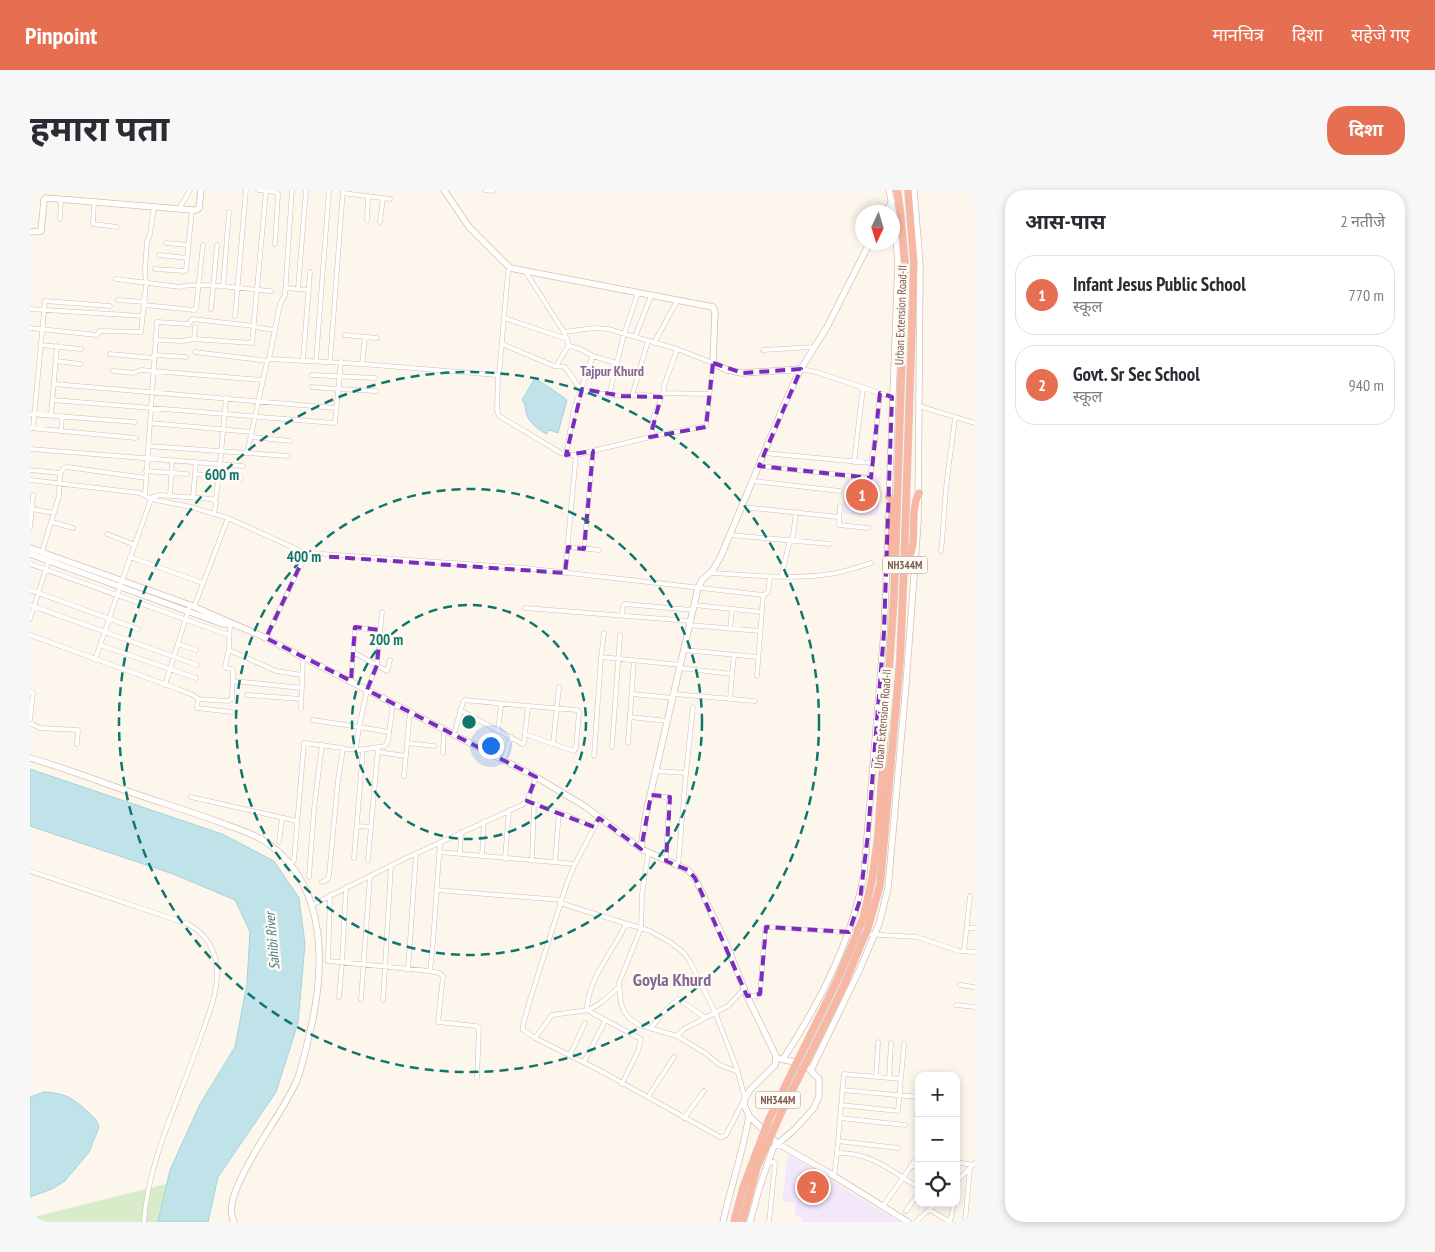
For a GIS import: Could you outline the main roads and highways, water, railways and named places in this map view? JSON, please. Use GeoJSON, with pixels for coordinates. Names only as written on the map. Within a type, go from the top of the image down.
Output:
{"type":"FeatureCollection","features":[{"type":"Feature","properties":{"kind":"highway","name":"Urban Extension Road-II"},"geometry":{"type":"LineString","coordinates":[[734,1222],[742,1188],[769,1119],[835,984],[863,919],[872,880],[878,837],[895,576],[905,263],[898,190]]}},
{"type":"Feature","properties":{"kind":"highway","name":"Urban Extension Road-II"},"geometry":{"type":"LineString","coordinates":[[742,1222],[757,1167],[842,990],[866,934],[880,886],[900,660],[904,566],[914,262],[909,194]]}},
{"type":"Feature","properties":{"kind":"highway"},"geometry":{"type":"LineString","coordinates":[[904,566],[912,552],[915,506],[919,493]]}},
{"type":"Feature","properties":{"kind":"highway"},"geometry":{"type":"LineString","coordinates":[[889,496],[892,501],[892,566],[895,576]]}},
{"type":"Feature","properties":{"kind":"water"},"geometry":{"type":"Polygon","coordinates":[[[535,378],[567,400],[558,433],[549,430],[546,434],[534,425],[527,416],[522,400],[535,378]]]}},
{"type":"Feature","properties":{"kind":"water","name":"Sahibi River"},"geometry":{"type":"Polygon","coordinates":[[[30,769],[222,834],[274,861],[299,898],[305,944],[298,1023],[276,1092],[218,1177],[208,1222],[158,1222],[170,1170],[200,1104],[235,1047],[247,983],[250,932],[235,900],[173,874],[30,826],[30,769]]]}},
{"type":"Feature","properties":{"kind":"water"},"geometry":{"type":"Polygon","coordinates":[[[44,1092],[57,1093],[72,1099],[93,1116],[99,1127],[89,1152],[65,1181],[52,1189],[30,1197],[30,1097],[44,1092]]]}},
{"type":"Feature","properties":{"kind":"place","name":"Infant Jesus Public School"},"geometry":{"type":"Point","coordinates":[862,495]}},
{"type":"Feature","properties":{"kind":"place","name":"Govt. Sr Sec School"},"geometry":{"type":"Point","coordinates":[813,1187]}},
{"type":"Feature","properties":{"kind":"district","name":"Tajpur Khurd"},"geometry":{"type":"Point","coordinates":[612,371]}},
{"type":"Feature","properties":{"kind":"district","name":"Goyla Khurd"},"geometry":{"type":"Point","coordinates":[672,980]}}]}
